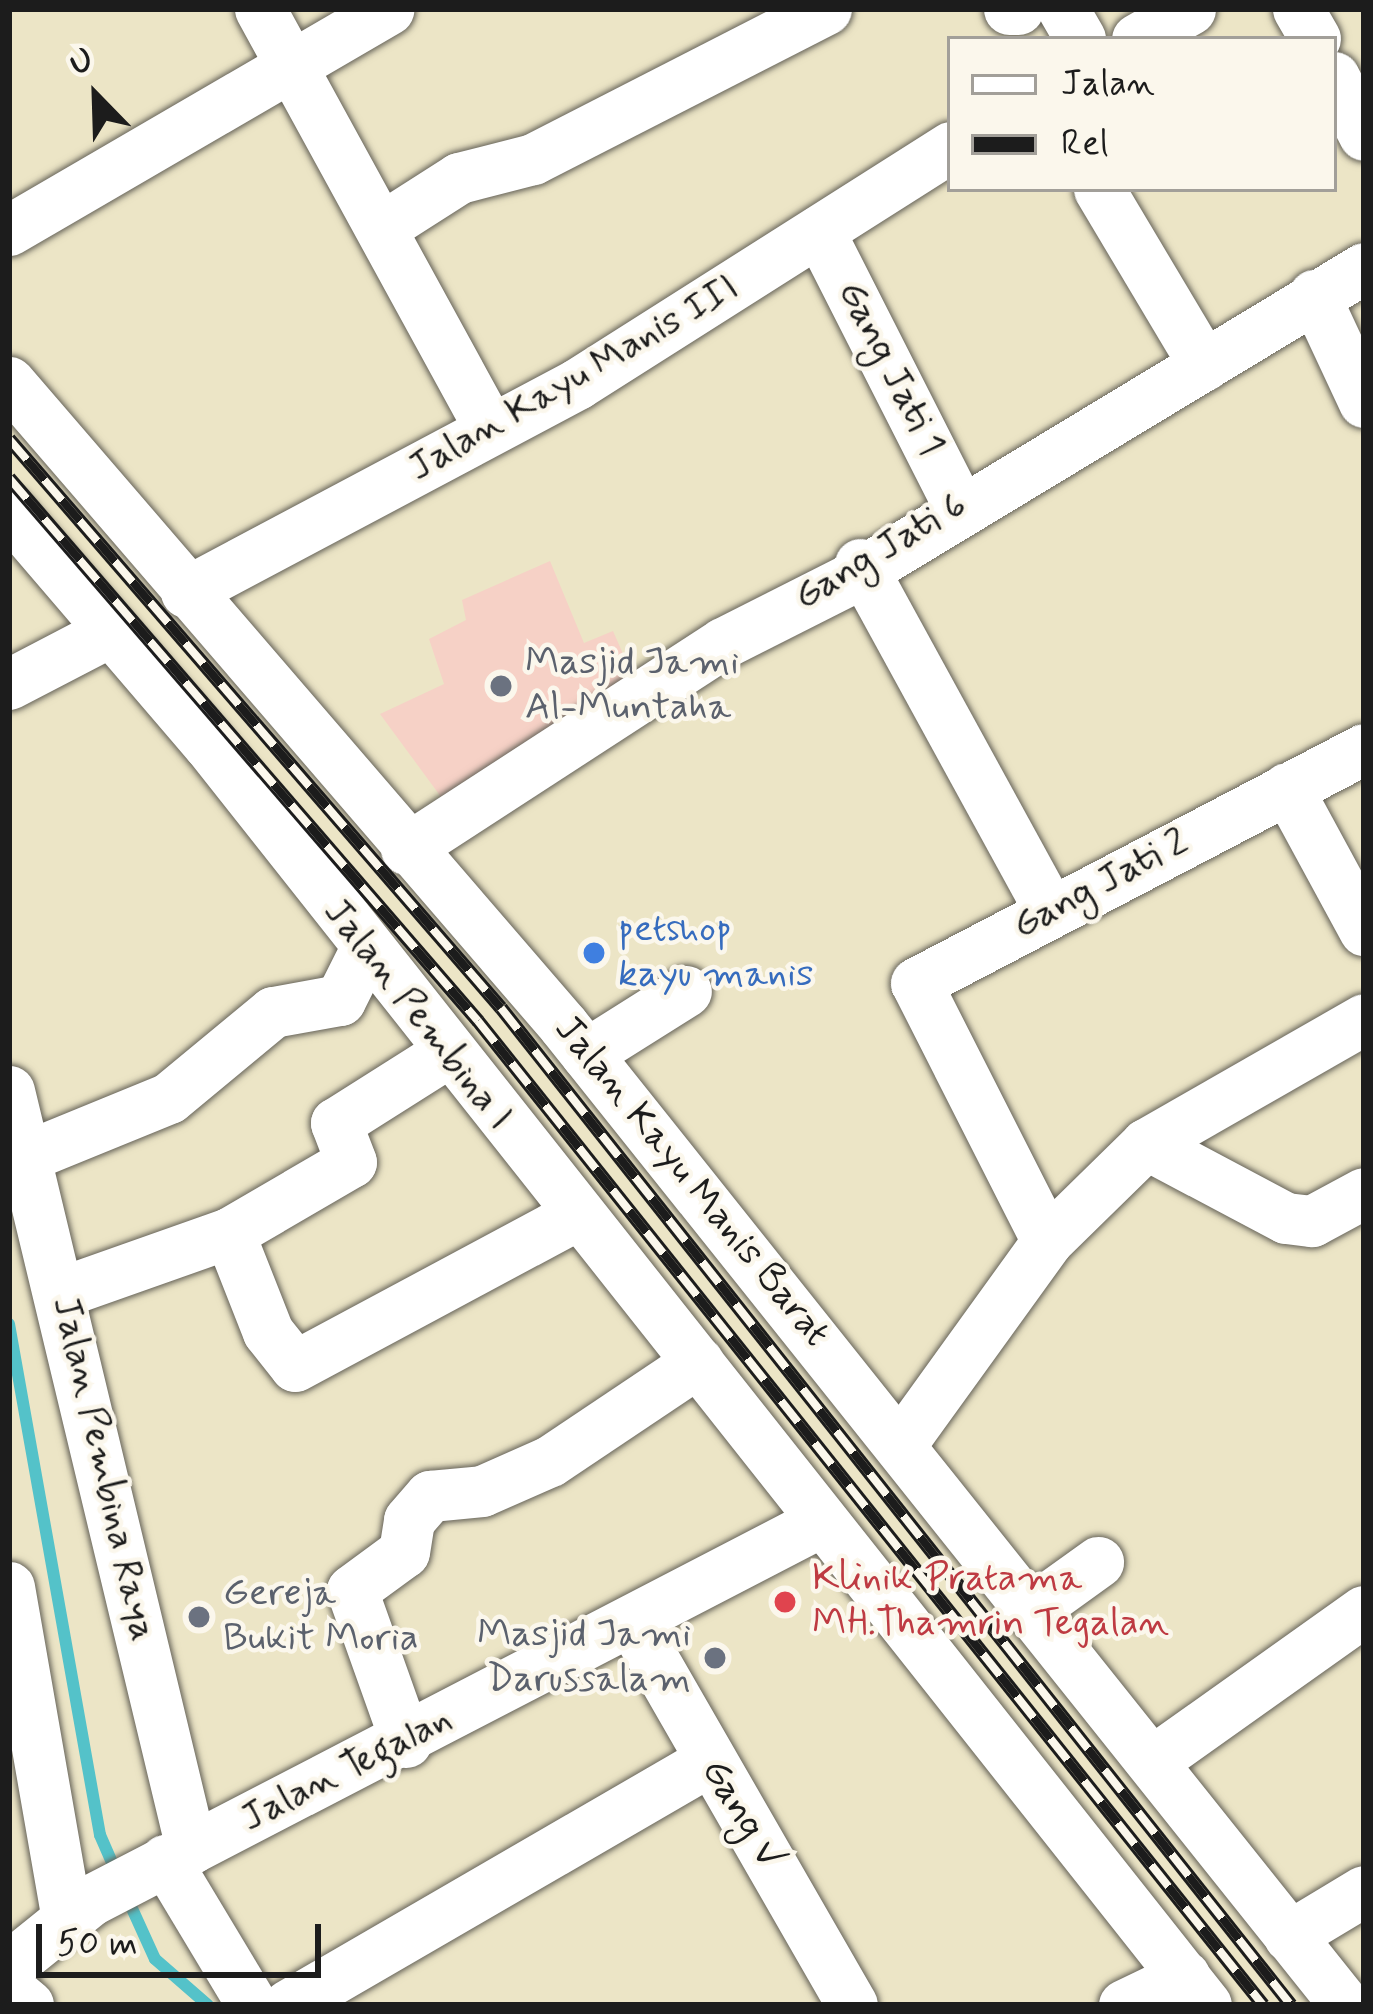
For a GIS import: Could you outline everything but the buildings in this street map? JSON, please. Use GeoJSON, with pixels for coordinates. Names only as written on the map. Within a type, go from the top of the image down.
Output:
{"type":"FeatureCollection","features":[{"type":"Feature","properties":{"kind":"street"},"geometry":{"type":"LineString","coordinates":[[260,9],[295,63],[352,181],[387,224],[490,429]]}},
{"type":"Feature","properties":{"kind":"street"},"geometry":{"type":"LineString","coordinates":[[9,230],[388,9]]}},
{"type":"Feature","properties":{"kind":"street"},"geometry":{"type":"LineString","coordinates":[[387,224],[459,178],[533,159],[826,9]]}},
{"type":"Feature","properties":{"kind":"street"},"geometry":{"type":"LineString","coordinates":[[1063,9],[1078,36]]}},
{"type":"Feature","properties":{"kind":"street"},"geometry":{"type":"LineString","coordinates":[[1298,9],[1313,36]]}},
{"type":"Feature","properties":{"kind":"street"},"geometry":{"type":"LineString","coordinates":[[1337,83],[1364,135]]}},
{"type":"Feature","properties":{"kind":"street","name":"Jalan Kayu Manis III"},"geometry":{"type":"LineString","coordinates":[[186,592],[490,429],[819,231],[947,148]]}},
{"type":"Feature","properties":{"kind":"street"},"geometry":{"type":"LineString","coordinates":[[1101,192],[1204,365]]}},
{"type":"Feature","properties":{"kind":"street","name":"Gang Jati 1"},"geometry":{"type":"LineString","coordinates":[[819,231],[959,508]]}},
{"type":"Feature","properties":{"kind":"street","name":"Gang Jati 6"},"geometry":{"type":"LineString","coordinates":[[406,849],[860,564],[1364,268]]}},
{"type":"Feature","properties":{"kind":"street"},"geometry":{"type":"LineString","coordinates":[[1313,296],[1364,402]]}},
{"type":"Feature","properties":{"kind":"street","name":"Jalan Kayu Manis Barat"},"geometry":{"type":"LineString","coordinates":[[9,382],[586,1054],[903,1441],[1346,2005]]}},
{"type":"Feature","properties":{"kind":"street","name":"Jalan Pembina I"},"geometry":{"type":"LineString","coordinates":[[9,512],[111,631],[1195,1990]]}},
{"type":"Feature","properties":{"kind":"street"},"geometry":{"type":"LineString","coordinates":[[860,564],[1050,911]]}},
{"type":"Feature","properties":{"kind":"street"},"geometry":{"type":"LineString","coordinates":[[9,684],[111,631]]}},
{"type":"Feature","properties":{"kind":"street","name":"Gang Jati 2"},"geometry":{"type":"LineString","coordinates":[[1047,1241],[916,983],[1364,749]]}},
{"type":"Feature","properties":{"kind":"street"},"geometry":{"type":"LineString","coordinates":[[1287,788],[1364,930]]}},
{"type":"Feature","properties":{"kind":"street"},"geometry":{"type":"LineString","coordinates":[[27,1156],[169,1098],[273,1012],[340,1000],[365,950]]}},
{"type":"Feature","properties":{"kind":"street"},"geometry":{"type":"LineString","coordinates":[[586,1054],[686,991]]}},
{"type":"Feature","properties":{"kind":"street"},"geometry":{"type":"LineString","coordinates":[[903,1441],[1047,1241],[1146,1144],[1364,1019]]}},
{"type":"Feature","properties":{"kind":"street"},"geometry":{"type":"LineString","coordinates":[[62,1292],[229,1232],[351,1162],[336,1123],[445,1054]]}},
{"type":"Feature","properties":{"kind":"street","name":"Jalan Pembina Raya"},"geometry":{"type":"LineString","coordinates":[[9,1091],[62,1292],[172,1857],[252,2005]]}},
{"type":"Feature","properties":{"kind":"street"},"geometry":{"type":"LineString","coordinates":[[1146,1144],[1286,1218],[1312,1221],[1364,1193]]}},
{"type":"Feature","properties":{"kind":"street"},"geometry":{"type":"LineString","coordinates":[[229,1232],[268,1332],[295,1366],[577,1215]]}},
{"type":"Feature","properties":{"kind":"street"},"geometry":{"type":"LineString","coordinates":[[406,1742],[352,1590],[404,1552],[409,1520],[430,1496],[482,1491],[550,1461],[698,1363]]}},
{"type":"Feature","properties":{"kind":"street","name":"Jalan Tegalan"},"geometry":{"type":"LineString","coordinates":[[9,1966],[79,1907],[406,1742],[822,1521]]}},
{"type":"Feature","properties":{"kind":"street"},"geometry":{"type":"LineString","coordinates":[[1034,1608],[1099,1562]]}},
{"type":"Feature","properties":{"kind":"street"},"geometry":{"type":"LineString","coordinates":[[9,1587],[79,1907]]}},
{"type":"Feature","properties":{"kind":"street"},"geometry":{"type":"LineString","coordinates":[[1154,1760],[1364,1611]]}},
{"type":"Feature","properties":{"kind":"street","name":"Gang V"},"geometry":{"type":"LineString","coordinates":[[633,1624],[708,1762],[852,2005]]}},
{"type":"Feature","properties":{"kind":"street"},"geometry":{"type":"LineString","coordinates":[[289,2005],[708,1762]]}},
{"type":"Feature","properties":{"kind":"street"},"geometry":{"type":"LineString","coordinates":[[1288,1936],[1364,1891]]}},
{"type":"Feature","properties":{"kind":"street"},"geometry":{"type":"LineString","coordinates":[[9,1989],[28,2005]]}},
{"type":"Feature","properties":{"kind":"street"},"geometry":{"type":"LineString","coordinates":[[1124,2005],[1195,1990]]}},
{"type":"Feature","properties":{"kind":"shaded area"},"geometry":{"type":"Polygon","coordinates":[[[550,561],[584,643],[613,631],[638,688],[444,801],[380,714],[444,684],[429,639],[466,620],[462,600],[550,561]]]}},
{"type":"Feature","properties":{"kind":"waterway"},"geometry":{"type":"LineString","coordinates":[[9,1324],[100,1835],[117,1874]]}},
{"type":"Feature","properties":{"kind":"waterway"},"geometry":{"type":"LineString","coordinates":[[125,1893],[155,1959],[208,2005]]}},
{"type":"Feature","properties":{"kind":"railway"},"geometry":{"type":"LineString","coordinates":[[9,439],[501,1008],[1291,2005]]}},
{"type":"Feature","properties":{"kind":"railway"},"geometry":{"type":"LineString","coordinates":[[9,478],[478,1021],[1263,2005]]}},
{"type":"Feature","properties":{"kind":"place","name":"Masjid Jami Al-Muntaha"},"geometry":{"type":"Point","coordinates":[501,686]}},
{"type":"Feature","properties":{"kind":"place","name":"petshop kayu manis"},"geometry":{"type":"Point","coordinates":[594,953]}},
{"type":"Feature","properties":{"kind":"place","name":"Klinik Pratama MH.Thamrin Tegalan"},"geometry":{"type":"Point","coordinates":[785,1602]}},
{"type":"Feature","properties":{"kind":"place","name":"Gereja Bukit Moria"},"geometry":{"type":"Point","coordinates":[199,1617]}},
{"type":"Feature","properties":{"kind":"place","name":"Masjid Jami Darussalam"},"geometry":{"type":"Point","coordinates":[715,1658]}}]}
